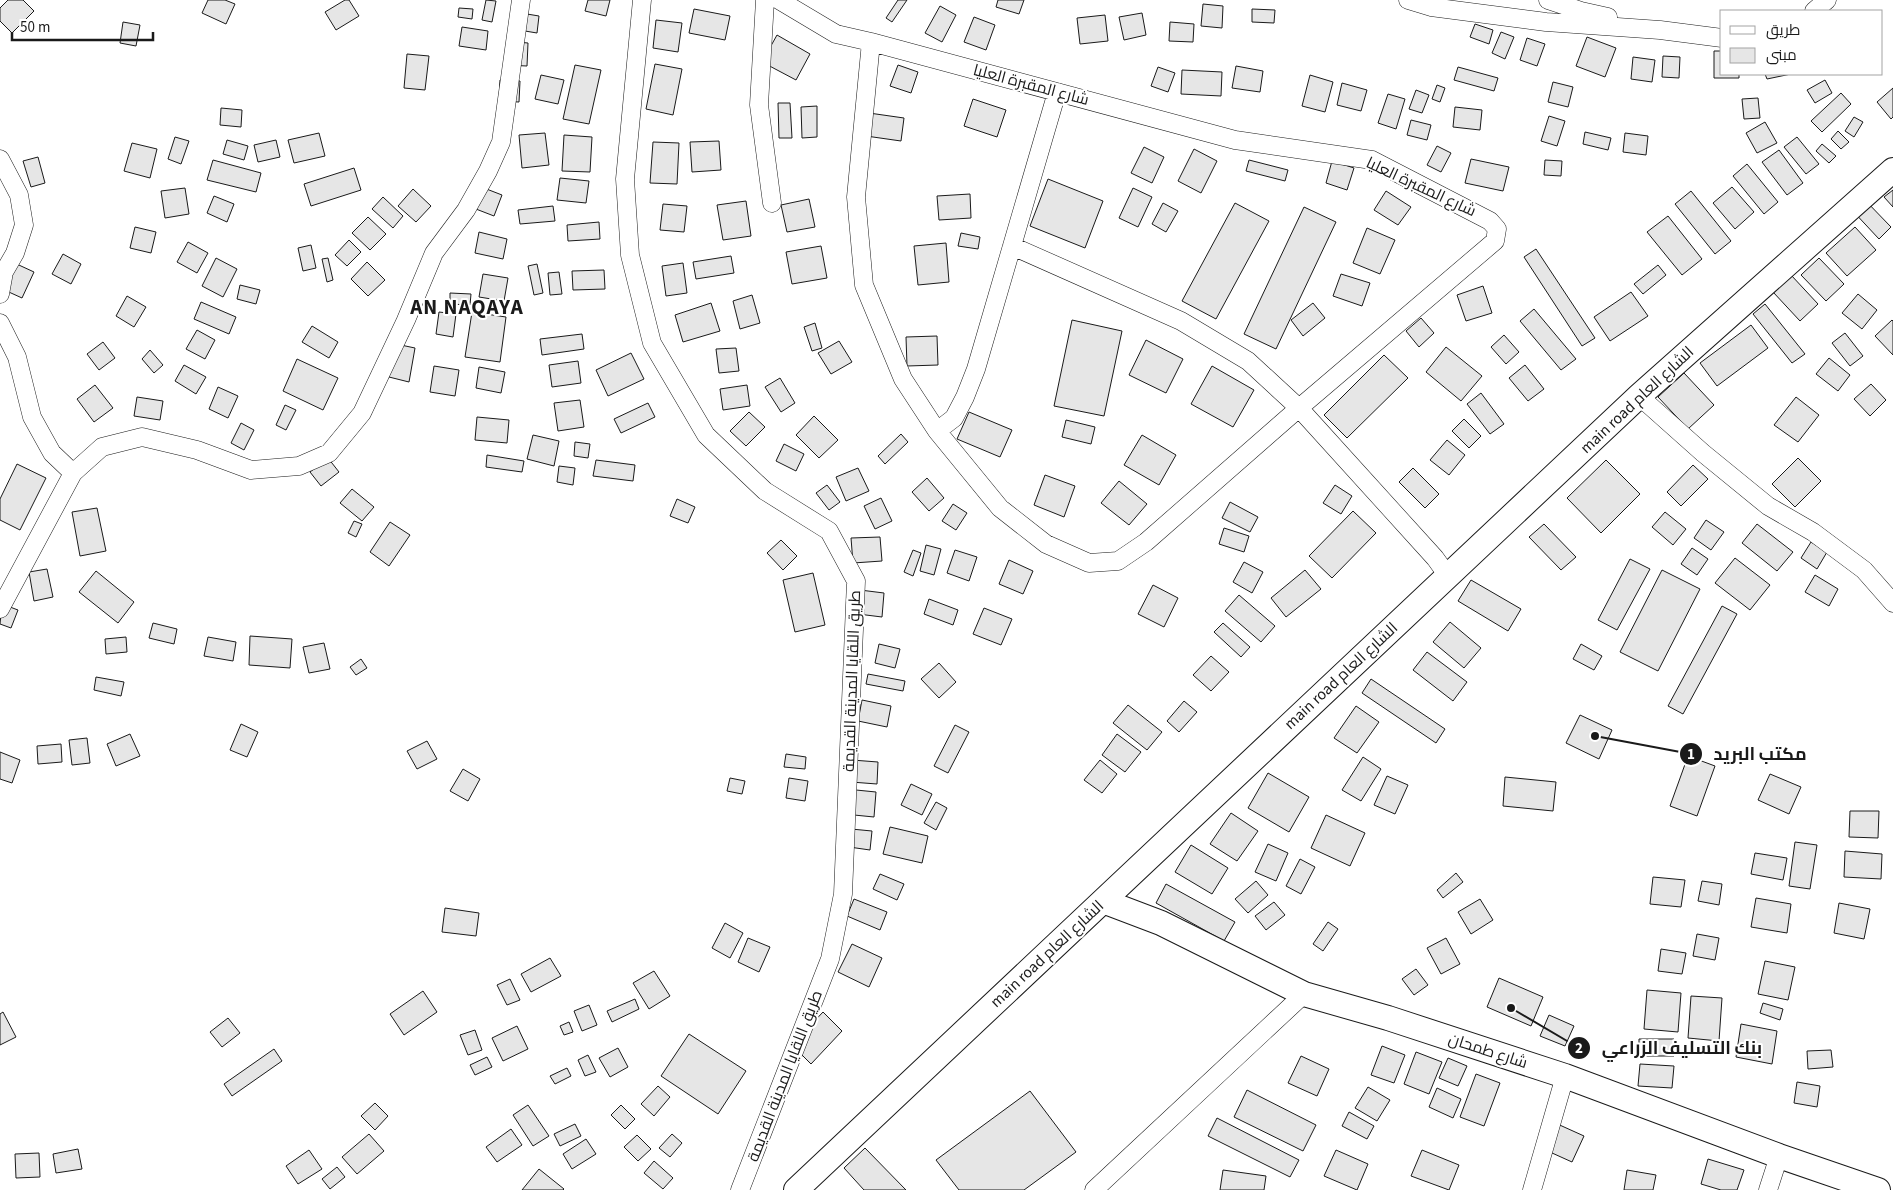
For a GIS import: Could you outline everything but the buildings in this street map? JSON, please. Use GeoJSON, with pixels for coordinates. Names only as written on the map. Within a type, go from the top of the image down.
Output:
{"type":"FeatureCollection","features":[{"type":"Feature","properties":{"kind":"main road","name":"main road الشارع العام"},"geometry":{"type":"LineString","coordinates":[[796,1190],[1639,396],[1893,170]]}},
{"type":"Feature","properties":{"kind":"main road","name":"شارع طمحان"},"geometry":{"type":"LineString","coordinates":[[1103,901],[1161,923],[1304,994],[1388,1018],[1565,1076],[1779,1156],[1878,1190]]}},
{"type":"Feature","properties":{"kind":"street"},"geometry":{"type":"LineString","coordinates":[[0,609],[73,473],[102,447],[142,437],[197,450],[251,470],[299,466],[329,453],[362,412],[406,320],[434,253],[466,210],[488,171],[501,142],[521,0]]}},
{"type":"Feature","properties":{"kind":"street","name":"طريق اللقايا المدينة القديمة"},"geometry":{"type":"LineString","coordinates":[[642,0],[625,180],[630,255],[652,343],[706,435],[766,491],[829,531],[856,581],[843,894],[830,959],[740,1190]]}},
{"type":"Feature","properties":{"kind":"street"},"geometry":{"type":"LineString","coordinates":[[765,0],[759,105],[772,203]]}},
{"type":"Feature","properties":{"kind":"street","name":"شارع المقبرة العليا"},"geometry":{"type":"LineString","coordinates":[[779,0],[836,34],[1235,140],[1372,160],[1490,221],[1497,229],[1495,241],[1299,408]]}},
{"type":"Feature","properties":{"kind":"street"},"geometry":{"type":"LineString","coordinates":[[1408,0],[1431,6],[1546,22],[1660,30],[1720,38]]}},
{"type":"Feature","properties":{"kind":"street"},"geometry":{"type":"LineString","coordinates":[[1548,0],[1581,11],[1660,30]]}},
{"type":"Feature","properties":{"kind":"street"},"geometry":{"type":"LineString","coordinates":[[1815,10],[1827,0]]}},
{"type":"Feature","properties":{"kind":"street"},"geometry":{"type":"LineString","coordinates":[[870,42],[856,197],[864,285],[902,379],[937,430],[1000,508],[1046,544],[1088,563],[1118,561],[1146,542],[1299,408]]}},
{"type":"Feature","properties":{"kind":"street"},"geometry":{"type":"LineString","coordinates":[[937,430],[954,418],[965,398],[976,369],[1057,92]]}},
{"type":"Feature","properties":{"kind":"street"},"geometry":{"type":"LineString","coordinates":[[0,159],[19,195],[24,226],[15,253],[4,272],[0,294]]}},
{"type":"Feature","properties":{"kind":"street"},"geometry":{"type":"LineString","coordinates":[[1012,246],[1181,321],[1248,361],[1299,408],[1435,558],[1448,576]]}},
{"type":"Feature","properties":{"kind":"street"},"geometry":{"type":"LineString","coordinates":[[0,323],[17,357],[32,417],[52,453],[73,473]]}},
{"type":"Feature","properties":{"kind":"street"},"geometry":{"type":"LineString","coordinates":[[1639,396],[1703,453],[1768,506],[1812,532],[1864,570],[1893,603]]}},
{"type":"Feature","properties":{"kind":"street"},"geometry":{"type":"LineString","coordinates":[[1094,1190],[1304,994]]}},
{"type":"Feature","properties":{"kind":"street"},"geometry":{"type":"LineString","coordinates":[[1532,1190],[1565,1076]]}},
{"type":"Feature","properties":{"kind":"street"},"geometry":{"type":"LineString","coordinates":[[1768,1190],[1779,1156]]}},
{"type":"Feature","properties":{"kind":"place","name":"مكتب البريد"},"geometry":{"type":"Point","coordinates":[1595,736]}},
{"type":"Feature","properties":{"kind":"place","name":"بنك التسليف الزراعي"},"geometry":{"type":"Point","coordinates":[1511,1008]}},
{"type":"Feature","properties":{"kind":"district","name":"AN NAQAYA"},"geometry":{"type":"Point","coordinates":[467,307]}}]}
